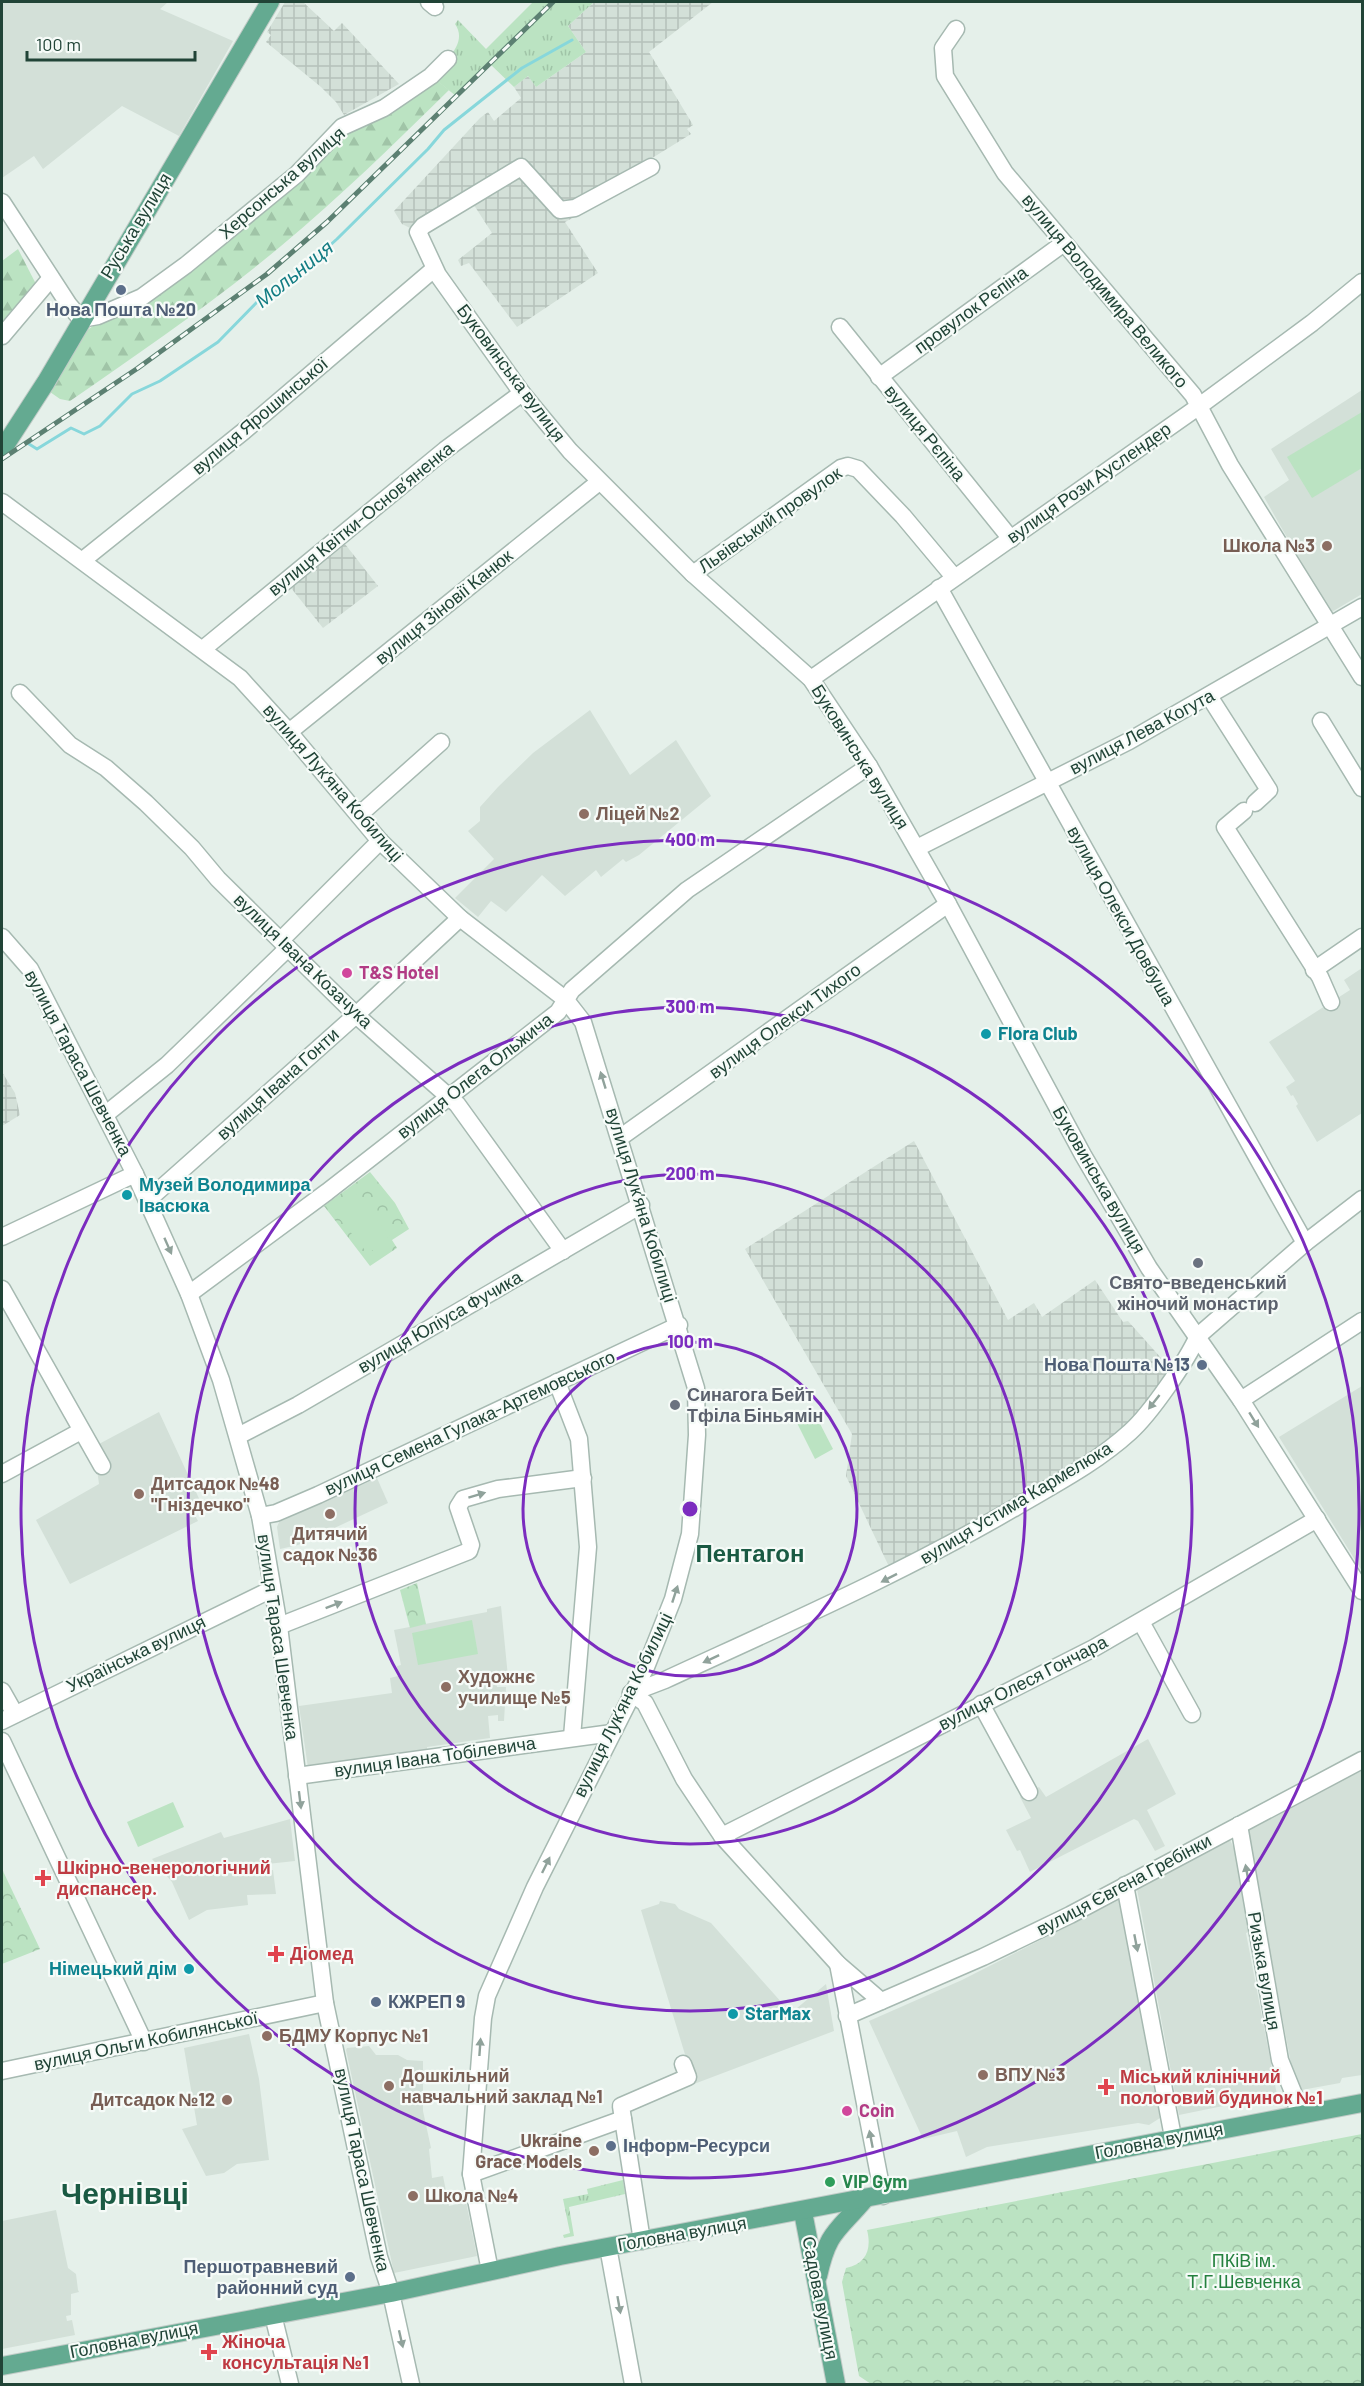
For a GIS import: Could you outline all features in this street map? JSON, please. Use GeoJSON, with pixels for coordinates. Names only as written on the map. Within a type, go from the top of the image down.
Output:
{"type":"FeatureCollection","features":[{"type":"Feature","properties":{"kind":"main road","name":"Руська вулиця"},"geometry":{"type":"LineString","coordinates":[[6,443],[270,2]]}},
{"type":"Feature","properties":{"kind":"main road","name":"Головна вулиця"},"geometry":{"type":"LineString","coordinates":[[2,2366],[391,2293],[608,2247],[809,2211],[1173,2137],[1362,2103]]}},
{"type":"Feature","properties":{"kind":"main road"},"geometry":{"type":"LineString","coordinates":[[816,2283],[823,2253],[832,2234],[864,2200]]}},
{"type":"Feature","properties":{"kind":"main road"},"geometry":{"type":"LineString","coordinates":[[809,2211],[825,2217],[832,2234]]}},
{"type":"Feature","properties":{"kind":"main road","name":"Садова вулиця"},"geometry":{"type":"LineString","coordinates":[[809,2211],[816,2283],[836,2385]]}},
{"type":"Feature","properties":{"kind":"street","name":"вулиця Володимира Великого"},"geometry":{"type":"LineString","coordinates":[[956,29],[943,48],[945,76],[1005,173],[1193,395],[1230,465],[1362,677]]}},
{"type":"Feature","properties":{"kind":"street","name":"Херсонська вулиця"},"geometry":{"type":"LineString","coordinates":[[81,319],[98,316],[142,297],[297,174],[342,127],[384,108],[431,76],[448,59]]}},
{"type":"Feature","properties":{"kind":"street","name":"Буковинська вулиця"},"geometry":{"type":"LineString","coordinates":[[651,167],[575,208],[560,210],[521,167],[418,232],[434,269],[522,393],[599,482],[693,574],[811,679],[869,766],[917,848],[1083,1155],[1149,1268],[1241,1400],[1362,1591]]}},
{"type":"Feature","properties":{"kind":"street"},"geometry":{"type":"LineString","coordinates":[[2,202],[51,278],[81,319]]}},
{"type":"Feature","properties":{"kind":"street","name":"провулок Рєпіна"},"geometry":{"type":"LineString","coordinates":[[879,377],[1064,243]]}},
{"type":"Feature","properties":{"kind":"street","name":"вулиця Ярошинської"},"geometry":{"type":"LineString","coordinates":[[83,560],[244,431],[434,269]]}},
{"type":"Feature","properties":{"kind":"street"},"geometry":{"type":"LineString","coordinates":[[2,336],[51,278]]}},
{"type":"Feature","properties":{"kind":"street","name":"вулиця Рози Ауслендер"},"geometry":{"type":"LineString","coordinates":[[811,679],[1198,407],[1312,323],[1362,282]]}},
{"type":"Feature","properties":{"kind":"street","name":"вулиця Рєпіна"},"geometry":{"type":"LineString","coordinates":[[840,327],[1011,539]]}},
{"type":"Feature","properties":{"kind":"street","name":"вулиця Квітки-Основʼяненка"},"geometry":{"type":"LineString","coordinates":[[203,649],[445,450],[522,393]]}},
{"type":"Feature","properties":{"kind":"street","name":"Львівський провулок"},"geometry":{"type":"LineString","coordinates":[[693,574],[841,468],[848,466],[858,470],[903,516],[954,577]]}},
{"type":"Feature","properties":{"kind":"street","name":"вулиця Зіновії Канюк"},"geometry":{"type":"LineString","coordinates":[[289,732],[599,482]]}},
{"type":"Feature","properties":{"kind":"street","name":"вулиця Лукʼяна Кобилиці"},"geometry":{"type":"LineString","coordinates":[[2,502],[240,678],[289,732],[380,842],[460,918],[565,999],[584,1022],[679,1325],[696,1388],[698,1417],[690,1534],[683,1569],[662,1632],[536,1887],[487,1996],[483,2018],[471,2174],[490,2271]]}},
{"type":"Feature","properties":{"kind":"street","name":"вулиця Олекси Довбуша"},"geometry":{"type":"LineString","coordinates":[[939,588],[1305,1243]]}},
{"type":"Feature","properties":{"kind":"street","name":"вулиця Лева Когута"},"geometry":{"type":"LineString","coordinates":[[917,848],[1046,783],[1209,696],[1362,607]]}},
{"type":"Feature","properties":{"kind":"street","name":"вулиця Івана Козачука"},"geometry":{"type":"LineString","coordinates":[[20,693],[70,745],[106,768],[146,803],[192,848],[218,879],[356,1015],[450,1097],[562,1251]]}},
{"type":"Feature","properties":{"kind":"street"},"geometry":{"type":"LineString","coordinates":[[1209,696],[1269,790],[1225,827],[1326,989],[1331,1002]]}},
{"type":"Feature","properties":{"kind":"street"},"geometry":{"type":"LineString","coordinates":[[1321,721],[1362,788]]}},
{"type":"Feature","properties":{"kind":"street"},"geometry":{"type":"LineString","coordinates":[[359,815],[441,742]]}},
{"type":"Feature","properties":{"kind":"street","name":"вулиця Олега Ольжича"},"geometry":{"type":"LineString","coordinates":[[189,1294],[450,1097],[558,1011],[572,990],[687,890],[869,766]]}},
{"type":"Feature","properties":{"kind":"street"},"geometry":{"type":"LineString","coordinates":[[106,1114],[166,1065],[380,842]]}},
{"type":"Feature","properties":{"kind":"street","name":"вулиця Олекси Тихого"},"geometry":{"type":"LineString","coordinates":[[621,1137],[948,904]]}},
{"type":"Feature","properties":{"kind":"street","name":"вулиця Івана Гонти"},"geometry":{"type":"LineString","coordinates":[[148,1200],[356,1015],[460,918]]}},
{"type":"Feature","properties":{"kind":"street","name":"вулиця Тараса Шевченка"},"geometry":{"type":"LineString","coordinates":[[2,937],[30,969],[148,1200],[210,1348],[238,1436],[260,1516],[279,1626],[326,2003],[379,2257],[391,2293],[411,2385]]}},
{"type":"Feature","properties":{"kind":"street"},"geometry":{"type":"LineString","coordinates":[[1314,970],[1362,937]]}},
{"type":"Feature","properties":{"kind":"street"},"geometry":{"type":"LineString","coordinates":[[2,1237],[135,1174]]}},
{"type":"Feature","properties":{"kind":"street","name":"вулиця Устима Кармелюка"},"geometry":{"type":"LineString","coordinates":[[631,1693],[665,1680],[883,1580],[977,1530],[1101,1456],[1132,1430],[1189,1356],[1198,1336],[1305,1243],[1362,1199]]}},
{"type":"Feature","properties":{"kind":"street","name":"вулиця Юліуса Фучика"},"geometry":{"type":"LineString","coordinates":[[238,1436],[298,1405],[641,1205]]}},
{"type":"Feature","properties":{"kind":"street"},"geometry":{"type":"LineString","coordinates":[[2,1289],[102,1466]]}},
{"type":"Feature","properties":{"kind":"street"},"geometry":{"type":"LineString","coordinates":[[1241,1400],[1362,1321]]}},
{"type":"Feature","properties":{"kind":"street","name":"вулиця Семена Гулака-Артемовського"},"geometry":{"type":"LineString","coordinates":[[260,1516],[276,1513],[318,1495],[679,1325]]}},
{"type":"Feature","properties":{"kind":"street"},"geometry":{"type":"LineString","coordinates":[[557,1382],[579,1439],[588,1547],[572,1737]]}},
{"type":"Feature","properties":{"kind":"street"},"geometry":{"type":"LineString","coordinates":[[2,1474],[81,1431]]}},
{"type":"Feature","properties":{"kind":"street"},"geometry":{"type":"LineString","coordinates":[[279,1626],[470,1551],[471,1545],[458,1507],[463,1499],[498,1489],[583,1478]]}},
{"type":"Feature","properties":{"kind":"street","name":"вулиця Олеся Гончара"},"geometry":{"type":"LineString","coordinates":[[722,1836],[1141,1622],[1317,1519]]}},
{"type":"Feature","properties":{"kind":"street","name":"Українська вулиця"},"geometry":{"type":"LineString","coordinates":[[8,1717],[272,1588]]}},
{"type":"Feature","properties":{"kind":"street"},"geometry":{"type":"LineString","coordinates":[[1141,1622],[1192,1714]]}},
{"type":"Feature","properties":{"kind":"street"},"geometry":{"type":"LineString","coordinates":[[2,1691],[8,1717]]}},
{"type":"Feature","properties":{"kind":"street"},"geometry":{"type":"LineString","coordinates":[[631,1693],[645,1702],[684,1779],[722,1836],[838,1964],[881,2001]]}},
{"type":"Feature","properties":{"kind":"street"},"geometry":{"type":"LineString","coordinates":[[981,1704],[1029,1792]]}},
{"type":"Feature","properties":{"kind":"street","name":"вулиця Івана Тобілевича"},"geometry":{"type":"LineString","coordinates":[[297,1776],[612,1733]]}},
{"type":"Feature","properties":{"kind":"street"},"geometry":{"type":"LineString","coordinates":[[2,1741],[144,2042]]}},
{"type":"Feature","properties":{"kind":"street","name":"вулиця Євгена Гребінки"},"geometry":{"type":"LineString","coordinates":[[847,2016],[983,1957],[1125,1886],[1362,1760]]}},
{"type":"Feature","properties":{"kind":"street","name":"Ризька вулиця"},"geometry":{"type":"LineString","coordinates":[[1239,1825],[1280,2060],[1295,2097],[1298,2114]]}},
{"type":"Feature","properties":{"kind":"street"},"geometry":{"type":"LineString","coordinates":[[1125,1886],[1173,2137]]}},
{"type":"Feature","properties":{"kind":"street"},"geometry":{"type":"LineString","coordinates":[[838,1964],[883,2196]]}},
{"type":"Feature","properties":{"kind":"street","name":"вулиця Ольги Кобилянської"},"geometry":{"type":"LineString","coordinates":[[2,2071],[326,2003]]}},
{"type":"Feature","properties":{"kind":"street"},"geometry":{"type":"LineString","coordinates":[[642,2241],[621,2106],[688,2078],[683,2064]]}},
{"type":"Feature","properties":{"kind":"street"},"geometry":{"type":"LineString","coordinates":[[471,2174],[623,2119]]}},
{"type":"Feature","properties":{"kind":"street"},"geometry":{"type":"LineString","coordinates":[[608,2247],[633,2385]]}},
{"type":"Feature","properties":{"kind":"street"},"geometry":{"type":"LineString","coordinates":[[273,2315],[290,2385]]}},
{"type":"Feature","properties":{"kind":"shaded area"},"geometry":{"type":"Polygon","coordinates":[[[2,2],[168,2],[160,9],[233,41],[179,136],[122,106],[43,169],[34,156],[2,178],[2,2]]]}},
{"type":"Feature","properties":{"kind":"shaded area"},"geometry":{"type":"Polygon","coordinates":[[[285,2],[303,2],[334,31],[342,23],[399,84],[344,115],[336,102],[321,87],[266,42],[271,35],[267,32],[285,2]]]}},
{"type":"Feature","properties":{"kind":"shaded area"},"geometry":{"type":"Polygon","coordinates":[[[594,2],[713,2],[649,52],[693,125],[687,129],[691,134],[649,160],[586,211],[565,222],[598,273],[517,327],[469,263],[461,266],[458,260],[492,233],[470,199],[418,232],[402,224],[394,211],[480,118],[488,112],[494,121],[521,98],[514,87],[528,76],[536,87],[586,52],[568,26],[594,2]]]}},
{"type":"Feature","properties":{"kind":"shaded area","name":"Школа №3"},"geometry":{"type":"Polygon","coordinates":[[[1362,390],[1362,594],[1330,613],[1264,497],[1289,480],[1271,449],[1362,390]]]}},
{"type":"Feature","properties":{"kind":"shaded area"},"geometry":{"type":"Polygon","coordinates":[[[345,544],[378,586],[323,628],[291,588],[345,544]]]}},
{"type":"Feature","properties":{"kind":"shaded area","name":"Ліцей №2"},"geometry":{"type":"Polygon","coordinates":[[[590,710],[630,775],[676,740],[711,796],[639,855],[626,862],[623,859],[601,877],[596,870],[565,896],[542,875],[506,912],[491,901],[478,917],[455,898],[494,859],[468,831],[480,821],[480,807],[533,753],[590,710]]]}},
{"type":"Feature","properties":{"kind":"shaded area"},"geometry":{"type":"Polygon","coordinates":[[[1362,968],[1362,1113],[1317,1142],[1296,1106],[1298,1104],[1293,1095],[1291,1096],[1286,1087],[1295,1081],[1269,1042],[1350,990],[1344,980],[1362,968]]]}},
{"type":"Feature","properties":{"kind":"shaded area"},"geometry":{"type":"Polygon","coordinates":[[[2,1072],[15,1093],[20,1115],[2,1126],[2,1072]]]}},
{"type":"Feature","properties":{"kind":"shaded area"},"geometry":{"type":"Polygon","coordinates":[[[914,1141],[1008,1320],[1034,1303],[1042,1317],[1095,1280],[1123,1322],[1128,1321],[1162,1359],[1177,1371],[1132,1429],[893,1575],[846,1476],[852,1434],[745,1249],[914,1141]]]}},
{"type":"Feature","properties":{"kind":"shaded area"},"geometry":{"type":"Polygon","coordinates":[[[1362,1386],[1362,1571],[1279,1437],[1362,1386]]]}},
{"type":"Feature","properties":{"kind":"shaded area","name":"Дитсадок №48 \"Гніздечко\""},"geometry":{"type":"Polygon","coordinates":[[[159,1412],[202,1505],[192,1510],[198,1521],[70,1584],[36,1520],[99,1484],[97,1469],[109,1462],[99,1444],[159,1412]]]}},
{"type":"Feature","properties":{"kind":"shaded area","name":"Дитячий садок №36"},"geometry":{"type":"Polygon","coordinates":[[[377,1478],[388,1503],[298,1545],[280,1549],[277,1527],[279,1522],[377,1478]]]}},
{"type":"Feature","properties":{"kind":"shaded area","name":"Художнє училище №5"},"geometry":{"type":"Polygon","coordinates":[[[501,1606],[508,1677],[496,1679],[497,1687],[506,1687],[504,1721],[498,1721],[498,1715],[488,1716],[490,1738],[427,1747],[427,1752],[308,1768],[299,1706],[392,1693],[390,1678],[398,1676],[397,1666],[401,1665],[394,1630],[487,1612],[487,1609],[501,1606]]]}},
{"type":"Feature","properties":{"kind":"shaded area"},"geometry":{"type":"Polygon","coordinates":[[[1148,1739],[1176,1794],[1147,1810],[1165,1846],[1155,1851],[1138,1821],[1134,1819],[1030,1872],[1020,1850],[1017,1851],[1006,1830],[1031,1818],[1020,1797],[1039,1787],[1046,1797],[1148,1739]]]}},
{"type":"Feature","properties":{"kind":"shaded area"},"geometry":{"type":"Polygon","coordinates":[[[1362,1771],[1362,2075],[1342,2078],[1340,2083],[1296,2091],[1247,1827],[1362,1771]]]}},
{"type":"Feature","properties":{"kind":"shaded area"},"geometry":{"type":"Polygon","coordinates":[[[290,1819],[295,1861],[258,1865],[259,1871],[273,1870],[276,1894],[247,1895],[248,1905],[207,1910],[189,1920],[172,1882],[152,1859],[221,1832],[224,1838],[290,1819]]]}},
{"type":"Feature","properties":{"kind":"shaded area"},"geometry":{"type":"Polygon","coordinates":[[[1230,1840],[1235,1850],[1251,1931],[1246,1933],[1277,2095],[1179,2115],[1137,1889],[1230,1840]]]}},
{"type":"Feature","properties":{"kind":"shaded area"},"geometry":{"type":"Polygon","coordinates":[[[1119,1900],[1160,2118],[1149,2125],[1138,2123],[987,2147],[966,2157],[957,2131],[923,2139],[869,2021],[962,1980],[1119,1900]]]}},
{"type":"Feature","properties":{"kind":"shaded area"},"geometry":{"type":"Polygon","coordinates":[[[660,1901],[675,1904],[679,1909],[711,1923],[791,2013],[826,1984],[834,2031],[694,2084],[641,1910],[659,1904],[660,1901]]]}},
{"type":"Feature","properties":{"kind":"shaded area","name":"Дитсадок №12"},"geometry":{"type":"Polygon","coordinates":[[[249,2034],[259,2079],[269,2160],[237,2164],[224,2173],[206,2176],[182,2129],[197,2125],[184,2048],[249,2034]]]}},
{"type":"Feature","properties":{"kind":"shaded area","name":"Школа №4"},"geometry":{"type":"Polygon","coordinates":[[[369,2046],[376,2055],[398,2055],[407,2060],[423,2061],[423,2111],[431,2148],[429,2149],[432,2178],[443,2176],[449,2206],[466,2202],[477,2256],[394,2273],[346,2050],[369,2046]]]}},
{"type":"Feature","properties":{"kind":"shaded area"},"geometry":{"type":"Polygon","coordinates":[[[56,2210],[68,2268],[76,2274],[79,2292],[71,2294],[71,2315],[66,2316],[67,2321],[72,2320],[75,2335],[2,2349],[2,2221],[56,2210]]]}},
{"type":"Feature","properties":{"kind":"green space"},"geometry":{"type":"Polygon","coordinates":[[[533,2],[594,2],[568,26],[586,52],[536,87],[528,76],[514,87],[489,63],[456,96],[431,76],[457,46],[459,39],[455,24],[458,20],[486,49],[533,2]]]}},
{"type":"Feature","properties":{"kind":"green space"},"geometry":{"type":"Polygon","coordinates":[[[434,78],[449,90],[346,189],[256,267],[151,345],[70,401],[60,399],[50,392],[79,336],[291,185],[329,154],[355,126],[434,78]]]}},
{"type":"Feature","properties":{"kind":"green space"},"geometry":{"type":"Polygon","coordinates":[[[18,249],[37,286],[2,347],[2,261],[18,249]]]}},
{"type":"Feature","properties":{"kind":"green space"},"geometry":{"type":"Polygon","coordinates":[[[1362,412],[1362,468],[1312,498],[1287,457],[1362,412]]]}},
{"type":"Feature","properties":{"kind":"green space"},"geometry":{"type":"Polygon","coordinates":[[[370,1172],[395,1203],[409,1229],[392,1240],[397,1248],[370,1266],[324,1206],[370,1172]]]}},
{"type":"Feature","properties":{"kind":"green space"},"geometry":{"type":"Polygon","coordinates":[[[353,1190],[390,1236],[368,1254],[331,1208],[353,1190]]]}},
{"type":"Feature","properties":{"kind":"green space"},"geometry":{"type":"Polygon","coordinates":[[[815,1414],[833,1449],[815,1459],[797,1423],[815,1414]]]}},
{"type":"Feature","properties":{"kind":"green space"},"geometry":{"type":"Polygon","coordinates":[[[417,1583],[426,1624],[410,1628],[400,1590],[417,1583]]]}},
{"type":"Feature","properties":{"kind":"green space"},"geometry":{"type":"Polygon","coordinates":[[[472,1620],[478,1654],[418,1665],[412,1633],[472,1620]]]}},
{"type":"Feature","properties":{"kind":"green space"},"geometry":{"type":"Polygon","coordinates":[[[173,1802],[184,1827],[138,1847],[127,1822],[173,1802]]]}},
{"type":"Feature","properties":{"kind":"green space"},"geometry":{"type":"Polygon","coordinates":[[[2,1869],[40,1949],[2,1964],[2,1869]]]}},
{"type":"Feature","properties":{"kind":"green space","name":"ПКіВ ім. Т.Г.Шевченка"},"geometry":{"type":"Polygon","coordinates":[[[1362,2134],[1362,2384],[871,2384],[859,2376],[842,2282],[846,2268],[858,2263],[866,2255],[869,2243],[867,2230],[1362,2134]]]}},
{"type":"Feature","properties":{"kind":"green space"},"geometry":{"type":"Polygon","coordinates":[[[623,2180],[625,2194],[569,2207],[574,2236],[564,2238],[563,2235],[570,2233],[563,2199],[588,2194],[587,2189],[623,2180]]]}},
{"type":"Feature","properties":{"kind":"waterway","name":"Мольниця"},"geometry":{"type":"LineString","coordinates":[[29,444],[37,449],[71,428],[84,434],[100,426],[132,394],[160,381],[218,342],[259,300],[281,289],[337,239],[428,149],[444,130],[522,68],[572,40]]}},
{"type":"Feature","properties":{"kind":"railway"},"geometry":{"type":"LineString","coordinates":[[2,459],[138,368],[267,274],[327,222],[553,2]]}},
{"type":"Feature","properties":{"kind":"place","name":"Нова Пошта №20"},"geometry":{"type":"Point","coordinates":[121,290]}},
{"type":"Feature","properties":{"kind":"place","name":"Школа №3"},"geometry":{"type":"Point","coordinates":[1327,546]}},
{"type":"Feature","properties":{"kind":"place","name":"Ліцей №2"},"geometry":{"type":"Point","coordinates":[584,814]}},
{"type":"Feature","properties":{"kind":"place","name":"T&S Hotel"},"geometry":{"type":"Point","coordinates":[347,973]}},
{"type":"Feature","properties":{"kind":"place","name":"Flora Club"},"geometry":{"type":"Point","coordinates":[986,1034]}},
{"type":"Feature","properties":{"kind":"place","name":"Музей Володимира Івасюка"},"geometry":{"type":"Point","coordinates":[127,1195]}},
{"type":"Feature","properties":{"kind":"place","name":"Свято-введенський жіночий монастир"},"geometry":{"type":"Point","coordinates":[1198,1263]}},
{"type":"Feature","properties":{"kind":"place","name":"Нова Пошта №13"},"geometry":{"type":"Point","coordinates":[1202,1365]}},
{"type":"Feature","properties":{"kind":"place","name":"Синагога Бейт Тфіла Біньямін"},"geometry":{"type":"Point","coordinates":[675,1405]}},
{"type":"Feature","properties":{"kind":"place","name":"Дитсадок №48 \"Гніздечко\""},"geometry":{"type":"Point","coordinates":[139,1494]}},
{"type":"Feature","properties":{"kind":"place","name":"Дитячий садок №36"},"geometry":{"type":"Point","coordinates":[330,1514]}},
{"type":"Feature","properties":{"kind":"place","name":"Художнє училище №5"},"geometry":{"type":"Point","coordinates":[446,1687]}},
{"type":"Feature","properties":{"kind":"place","name":"Шкірно-венерологічний диспансер."},"geometry":{"type":"Point","coordinates":[43,1878]}},
{"type":"Feature","properties":{"kind":"place","name":"Діомед"},"geometry":{"type":"Point","coordinates":[276,1954]}},
{"type":"Feature","properties":{"kind":"place","name":"Німецький дім"},"geometry":{"type":"Point","coordinates":[189,1969]}},
{"type":"Feature","properties":{"kind":"place","name":"КЖРЕП 9"},"geometry":{"type":"Point","coordinates":[376,2002]}},
{"type":"Feature","properties":{"kind":"place","name":"StarMax"},"geometry":{"type":"Point","coordinates":[733,2014]}},
{"type":"Feature","properties":{"kind":"place","name":"БДМУ Корпус №1"},"geometry":{"type":"Point","coordinates":[267,2036]}},
{"type":"Feature","properties":{"kind":"place","name":"ВПУ №3"},"geometry":{"type":"Point","coordinates":[983,2075]}},
{"type":"Feature","properties":{"kind":"place","name":"Дошкільний навчальний заклад №1"},"geometry":{"type":"Point","coordinates":[389,2086]}},
{"type":"Feature","properties":{"kind":"place","name":"Міський клінічний пологовий будинок №1"},"geometry":{"type":"Point","coordinates":[1106,2087]}},
{"type":"Feature","properties":{"kind":"place","name":"Дитсадок №12"},"geometry":{"type":"Point","coordinates":[227,2100]}},
{"type":"Feature","properties":{"kind":"place","name":"Coin"},"geometry":{"type":"Point","coordinates":[847,2111]}},
{"type":"Feature","properties":{"kind":"place","name":"Інформ-Ресурси"},"geometry":{"type":"Point","coordinates":[611,2146]}},
{"type":"Feature","properties":{"kind":"place","name":"Ukraine Grace Models"},"geometry":{"type":"Point","coordinates":[594,2151]}},
{"type":"Feature","properties":{"kind":"place","name":"VIP Gym"},"geometry":{"type":"Point","coordinates":[830,2182]}},
{"type":"Feature","properties":{"kind":"place","name":"Школа №4"},"geometry":{"type":"Point","coordinates":[413,2196]}},
{"type":"Feature","properties":{"kind":"place","name":"Першотравневий районний суд"},"geometry":{"type":"Point","coordinates":[350,2277]}},
{"type":"Feature","properties":{"kind":"place","name":"Жіноча консультація №1"},"geometry":{"type":"Point","coordinates":[209,2352]}},
{"type":"Feature","properties":{"kind":"district","name":"Пентагон"},"geometry":{"type":"Point","coordinates":[750,1554]}},
{"type":"Feature","properties":{"kind":"district","name":"Чернівці"},"geometry":{"type":"Point","coordinates":[125,2194]}}]}
